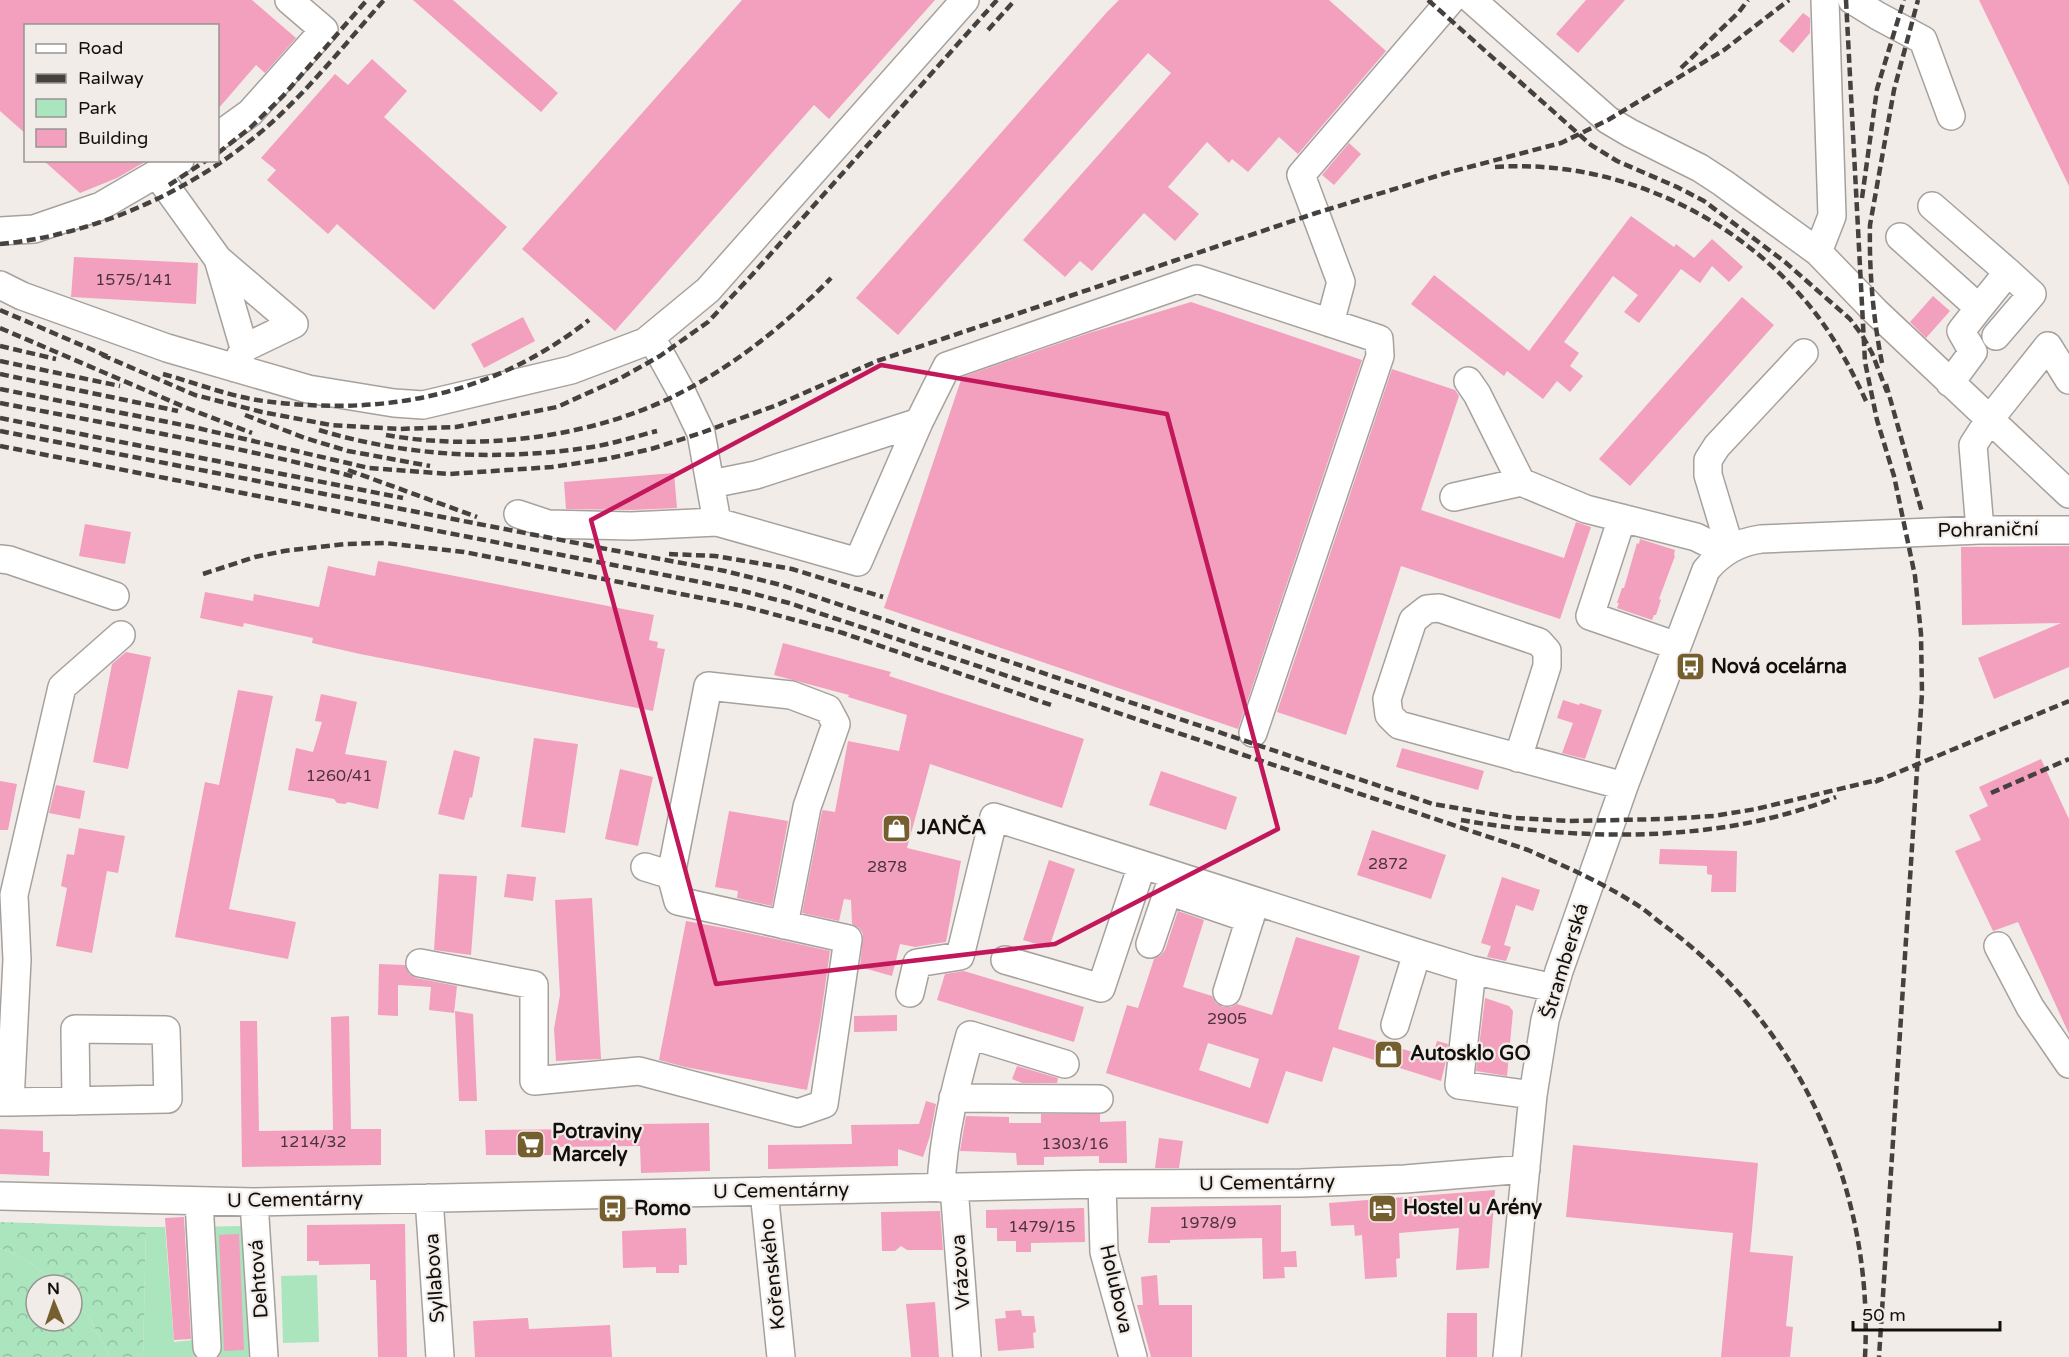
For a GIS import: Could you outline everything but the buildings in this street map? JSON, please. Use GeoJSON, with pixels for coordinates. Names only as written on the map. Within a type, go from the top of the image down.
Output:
{"type":"FeatureCollection","features":[{"type":"Feature","properties":{"kind":"street"},"geometry":{"type":"LineString","coordinates":[[219,135],[250,113],[324,30],[289,0]]}},
{"type":"Feature","properties":{"kind":"street"},"geometry":{"type":"LineString","coordinates":[[0,285],[22,296],[167,348],[240,358],[308,389],[394,403],[423,405],[571,370],[645,342],[708,290],[965,0]]}},
{"type":"Feature","properties":{"kind":"street"},"geometry":{"type":"LineString","coordinates":[[1330,323],[1341,282],[1301,176],[1451,0]]}},
{"type":"Feature","properties":{"kind":"street"},"geometry":{"type":"LineString","coordinates":[[1472,0],[1608,120],[1700,168],[1818,252],[1875,311],[2069,494]]}},
{"type":"Feature","properties":{"kind":"street"},"geometry":{"type":"LineString","coordinates":[[1818,252],[1832,216],[1825,0]]}},
{"type":"Feature","properties":{"kind":"street"},"geometry":{"type":"LineString","coordinates":[[1852,0],[1879,8],[1923,40],[1951,116]]}},
{"type":"Feature","properties":{"kind":"street"},"geometry":{"type":"LineString","coordinates":[[0,231],[34,229],[101,206],[168,167],[218,259],[240,358]]}},
{"type":"Feature","properties":{"kind":"street"},"geometry":{"type":"LineString","coordinates":[[1932,206],[2032,294],[1996,336]]}},
{"type":"Feature","properties":{"kind":"street"},"geometry":{"type":"LineString","coordinates":[[1900,237],[1979,308]]}},
{"type":"Feature","properties":{"kind":"street"},"geometry":{"type":"LineString","coordinates":[[218,259],[294,324],[240,358]]}},
{"type":"Feature","properties":{"kind":"street"},"geometry":{"type":"LineString","coordinates":[[1950,382],[1974,352],[1961,331],[2008,272]]}},
{"type":"Feature","properties":{"kind":"street"},"geometry":{"type":"LineString","coordinates":[[518,514],[548,524],[631,526],[717,522],[858,562],[946,366],[1197,279],[1378,339],[1380,356],[1253,733]]}},
{"type":"Feature","properties":{"kind":"street"},"geometry":{"type":"LineString","coordinates":[[651,337],[701,433],[717,522]]}},
{"type":"Feature","properties":{"kind":"street"},"geometry":{"type":"LineString","coordinates":[[1980,530],[1973,445],[1989,420],[2048,346],[2069,380]]}},
{"type":"Feature","properties":{"kind":"street"},"geometry":{"type":"LineString","coordinates":[[1727,551],[1708,475],[1708,460],[1717,446],[1804,353]]}},
{"type":"Feature","properties":{"kind":"street"},"geometry":{"type":"LineString","coordinates":[[1468,381],[1477,394],[1521,482]]}},
{"type":"Feature","properties":{"kind":"street"},"geometry":{"type":"LineString","coordinates":[[711,484],[756,475],[919,422]]}},
{"type":"Feature","properties":{"kind":"street"},"geometry":{"type":"LineString","coordinates":[[1454,497],[1521,482],[1586,509],[1696,537],[1727,551]]}},
{"type":"Feature","properties":{"kind":"street"},"geometry":{"type":"LineString","coordinates":[[1622,518],[1590,616],[1677,646]]}},
{"type":"Feature","properties":{"kind":"street","name":"Pohraniční"},"geometry":{"type":"LineString","coordinates":[[1727,551],[1746,541],[1761,538],[1980,530],[2069,530]]}},
{"type":"Feature","properties":{"kind":"street","name":"Štramberská"},"geometry":{"type":"LineString","coordinates":[[1508,1357],[1533,1095],[1543,1032],[1554,988],[1624,786],[1706,570],[1727,551]]}},
{"type":"Feature","properties":{"kind":"street"},"geometry":{"type":"LineString","coordinates":[[0,559],[9,560],[115,596]]}},
{"type":"Feature","properties":{"kind":"street"},"geometry":{"type":"LineString","coordinates":[[1518,758],[1547,666],[1547,651],[1539,642],[1439,608],[1427,609],[1413,620],[1387,699],[1389,715],[1399,725],[1518,758],[1624,786]]}},
{"type":"Feature","properties":{"kind":"street"},"geometry":{"type":"LineString","coordinates":[[76,1101],[5,1102],[17,960],[14,895],[62,687],[121,635]]}},
{"type":"Feature","properties":{"kind":"street"},"geometry":{"type":"LineString","coordinates":[[420,963],[534,985],[534,1081],[639,1071],[798,1113],[824,1104],[848,939],[784,925],[678,901],[671,875],[708,686],[791,695],[828,709],[836,724],[807,807],[784,925]]}},
{"type":"Feature","properties":{"kind":"street"},"geometry":{"type":"LineString","coordinates":[[910,993],[917,963],[960,956],[994,817],[1142,865],[1252,910]]}},
{"type":"Feature","properties":{"kind":"street"},"geometry":{"type":"LineString","coordinates":[[1005,960],[1101,988],[1142,865]]}},
{"type":"Feature","properties":{"kind":"street"},"geometry":{"type":"LineString","coordinates":[[645,867],[671,875]]}},
{"type":"Feature","properties":{"kind":"street"},"geometry":{"type":"LineString","coordinates":[[1150,944],[1168,891],[1252,910],[1417,953],[1472,970],[1554,988]]}},
{"type":"Feature","properties":{"kind":"street"},"geometry":{"type":"LineString","coordinates":[[1227,992],[1252,910]]}},
{"type":"Feature","properties":{"kind":"street"},"geometry":{"type":"LineString","coordinates":[[1998,946],[2030,1007],[2069,1064]]}},
{"type":"Feature","properties":{"kind":"street"},"geometry":{"type":"LineString","coordinates":[[1395,1025],[1417,953]]}},
{"type":"Feature","properties":{"kind":"street"},"geometry":{"type":"LineString","coordinates":[[1472,970],[1459,1085],[1533,1095]]}},
{"type":"Feature","properties":{"kind":"street","name":"Vrázova"},"geometry":{"type":"LineString","coordinates":[[968,1357],[944,1152],[953,1098],[970,1035],[1065,1064]]}},
{"type":"Feature","properties":{"kind":"street"},"geometry":{"type":"LineString","coordinates":[[953,1098],[1099,1099]]}},
{"type":"Feature","properties":{"kind":"street","name":"U Cementárny"},"geometry":{"type":"LineString","coordinates":[[0,1196],[254,1202],[1102,1184],[1322,1183],[1526,1169]]}},
{"type":"Feature","properties":{"kind":"street","name":"Holubova"},"geometry":{"type":"LineString","coordinates":[[1102,1184],[1104,1252],[1133,1357]]}},
{"type":"Feature","properties":{"kind":"street","name":"Kořenského"},"geometry":{"type":"LineString","coordinates":[[764,1191],[781,1357]]}},
{"type":"Feature","properties":{"kind":"street","name":"Syllabova"},"geometry":{"type":"LineString","coordinates":[[429,1198],[440,1357]]}},
{"type":"Feature","properties":{"kind":"street"},"geometry":{"type":"LineString","coordinates":[[199,1201],[207,1347]]}},
{"type":"Feature","properties":{"kind":"street","name":"Dehtová"},"geometry":{"type":"LineString","coordinates":[[254,1202],[264,1357]]}},
{"type":"Feature","properties":{"kind":"highlighted area"},"geometry":{"type":"Polygon","coordinates":[[[881,365],[1167,414],[1278,829],[1055,944],[716,984],[591,520],[881,365]]]}},
{"type":"Feature","properties":{"kind":"green space"},"geometry":{"type":"Polygon","coordinates":[[[0,1222],[146,1227],[143,1357],[110,1357],[84,1312],[84,1273],[44,1273],[23,1258],[0,1248],[0,1222]]]}},
{"type":"Feature","properties":{"kind":"green space"},"geometry":{"type":"Polygon","coordinates":[[[244,1226],[254,1357],[143,1357],[146,1227],[165,1227],[174,1342],[193,1340],[185,1227],[244,1226]]]}},
{"type":"Feature","properties":{"kind":"green space"},"geometry":{"type":"Polygon","coordinates":[[[0,1248],[23,1258],[44,1273],[24,1273],[24,1333],[84,1333],[84,1312],[110,1357],[0,1357],[0,1248]]]}},
{"type":"Feature","properties":{"kind":"green space"},"geometry":{"type":"Polygon","coordinates":[[[0,1261],[24,1274],[24,1333],[83,1333],[97,1357],[0,1357],[0,1261]]]}},
{"type":"Feature","properties":{"kind":"green space"},"geometry":{"type":"Polygon","coordinates":[[[317,1275],[319,1342],[283,1343],[281,1276],[317,1275]]]}},
{"type":"Feature","properties":{"kind":"railway"},"geometry":{"type":"LineString","coordinates":[[219,152],[250,128],[283,96],[367,0]]}},
{"type":"Feature","properties":{"kind":"railway"},"geometry":{"type":"LineString","coordinates":[[0,244],[78,229],[117,216],[155,200],[226,159],[258,135],[300,95],[384,0]]}},
{"type":"Feature","properties":{"kind":"railway"},"geometry":{"type":"LineString","coordinates":[[102,355],[195,395],[262,412],[331,425],[399,429],[456,427],[557,407],[619,379],[660,356],[708,322],[997,0]]}},
{"type":"Feature","properties":{"kind":"railway"},"geometry":{"type":"LineString","coordinates":[[988,30],[1015,0]]}},
{"type":"Feature","properties":{"kind":"railway"},"geometry":{"type":"LineString","coordinates":[[1428,0],[1591,145],[1617,161],[1704,201],[1785,262],[1850,319],[1872,353],[1887,392]]}},
{"type":"Feature","properties":{"kind":"railway"},"geometry":{"type":"LineString","coordinates":[[1681,68],[1739,12],[1748,0]]}},
{"type":"Feature","properties":{"kind":"railway"},"geometry":{"type":"LineString","coordinates":[[0,389],[193,427],[369,468],[449,474],[552,467],[606,459],[651,449],[701,433],[777,405],[877,361],[1316,213],[1450,172],[1561,143],[1608,120],[1724,50],[1789,0]]}},
{"type":"Feature","properties":{"kind":"railway"},"geometry":{"type":"LineString","coordinates":[[1846,0],[1865,362],[1877,420],[1894,476],[1915,576],[1921,634],[1922,693],[1879,1357]]}},
{"type":"Feature","properties":{"kind":"railway"},"geometry":{"type":"LineString","coordinates":[[1862,198],[1877,89],[1904,0]]}},
{"type":"Feature","properties":{"kind":"railway"},"geometry":{"type":"LineString","coordinates":[[1882,363],[1872,294],[1870,225],[1894,90],[1918,0]]}},
{"type":"Feature","properties":{"kind":"railway"},"geometry":{"type":"LineString","coordinates":[[169,185],[204,162]]}},
{"type":"Feature","properties":{"kind":"railway"},"geometry":{"type":"LineString","coordinates":[[1495,167],[1538,167],[1581,172],[1623,182],[1663,196],[1702,216],[1738,239],[1772,266],[1802,297],[1838,346],[1866,401]]}},
{"type":"Feature","properties":{"kind":"railway"},"geometry":{"type":"LineString","coordinates":[[386,435],[423,440],[499,441],[577,430],[615,420],[684,391],[724,367],[780,326],[831,278]]}},
{"type":"Feature","properties":{"kind":"railway"},"geometry":{"type":"LineString","coordinates":[[0,310],[109,357]]}},
{"type":"Feature","properties":{"kind":"railway"},"geometry":{"type":"LineString","coordinates":[[163,374],[250,399],[301,405],[348,406],[385,403],[422,398],[492,377],[526,361],[589,320]]}},
{"type":"Feature","properties":{"kind":"railway"},"geometry":{"type":"LineString","coordinates":[[0,328],[187,408],[252,433]]}},
{"type":"Feature","properties":{"kind":"railway"},"geometry":{"type":"LineString","coordinates":[[0,346],[56,359]]}},
{"type":"Feature","properties":{"kind":"railway"},"geometry":{"type":"LineString","coordinates":[[0,361],[120,386]]}},
{"type":"Feature","properties":{"kind":"railway"},"geometry":{"type":"LineString","coordinates":[[0,374],[178,411]]}},
{"type":"Feature","properties":{"kind":"railway"},"geometry":{"type":"LineString","coordinates":[[1886,384],[1922,512]]}},
{"type":"Feature","properties":{"kind":"railway"},"geometry":{"type":"LineString","coordinates":[[0,403],[223,446],[355,477]]}},
{"type":"Feature","properties":{"kind":"railway"},"geometry":{"type":"LineString","coordinates":[[245,415],[305,438],[348,451],[430,466]]}},
{"type":"Feature","properties":{"kind":"railway"},"geometry":{"type":"LineString","coordinates":[[0,418],[403,498]]}},
{"type":"Feature","properties":{"kind":"railway"},"geometry":{"type":"LineString","coordinates":[[319,430],[384,446],[417,451],[484,455],[585,448],[657,431]]}},
{"type":"Feature","properties":{"kind":"railway"},"geometry":{"type":"LineString","coordinates":[[0,431],[592,546]]}},
{"type":"Feature","properties":{"kind":"railway"},"geometry":{"type":"LineString","coordinates":[[0,446],[675,577],[789,603],[1528,850],[1579,873],[1640,907],[1716,969],[1757,1015],[1792,1065],[1820,1119],[1842,1175],[1857,1235],[1865,1295],[1865,1357]]}},
{"type":"Feature","properties":{"kind":"railway"},"geometry":{"type":"LineString","coordinates":[[348,470],[477,517]]}},
{"type":"Feature","properties":{"kind":"railway"},"geometry":{"type":"LineString","coordinates":[[203,574],[255,557],[345,544],[385,543],[464,552],[743,606],[843,633],[1051,705]]}},
{"type":"Feature","properties":{"kind":"railway"},"geometry":{"type":"LineString","coordinates":[[585,545],[725,571],[781,585],[1433,804],[1515,818],[1569,821],[1665,819],[1714,816],[1756,809],[1881,779]]}},
{"type":"Feature","properties":{"kind":"railway"},"geometry":{"type":"LineString","coordinates":[[669,554],[715,556],[792,569],[883,597]]}},
{"type":"Feature","properties":{"kind":"railway"},"geometry":{"type":"LineString","coordinates":[[1875,782],[2069,701]]}},
{"type":"Feature","properties":{"kind":"railway"},"geometry":{"type":"LineString","coordinates":[[1991,793],[2069,759]]}},
{"type":"Feature","properties":{"kind":"railway"},"geometry":{"type":"LineString","coordinates":[[1461,820],[1554,832],[1650,834],[1746,823],[1792,812],[1836,797]]}},
{"type":"Feature","properties":{"kind":"place","name":"Nová ocelárna"},"geometry":{"type":"Point","coordinates":[1690,667]}},
{"type":"Feature","properties":{"kind":"place","name":"JANČA"},"geometry":{"type":"Point","coordinates":[896,828]}},
{"type":"Feature","properties":{"kind":"place","name":"Autosklo GO"},"geometry":{"type":"Point","coordinates":[1389,1054]}},
{"type":"Feature","properties":{"kind":"place","name":"Potraviny Marcely"},"geometry":{"type":"Point","coordinates":[531,1144]}},
{"type":"Feature","properties":{"kind":"place","name":"Hostel u Arény"},"geometry":{"type":"Point","coordinates":[1382,1208]}},
{"type":"Feature","properties":{"kind":"place","name":"Romo"},"geometry":{"type":"Point","coordinates":[613,1209]}}]}
